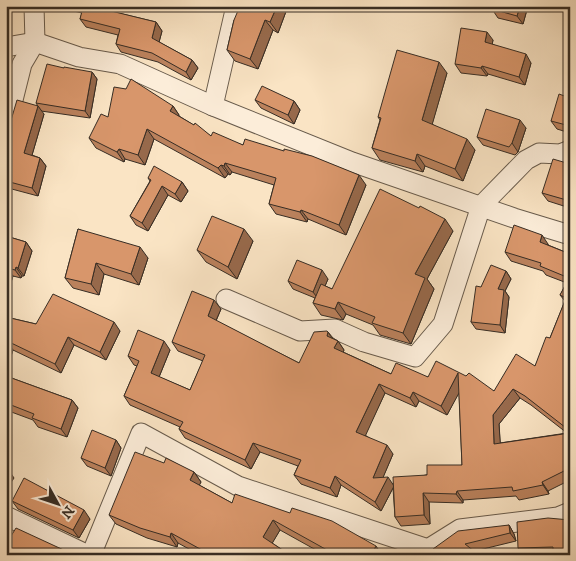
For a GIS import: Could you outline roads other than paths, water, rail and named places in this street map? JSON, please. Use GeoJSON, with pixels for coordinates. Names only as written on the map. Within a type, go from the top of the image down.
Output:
{"type":"FeatureCollection","features":[{"type":"Feature","properties":{"kind":"street"},"geometry":{"type":"LineString","coordinates":[[6,128],[22,64],[34,42],[34,6]]}},
{"type":"Feature","properties":{"kind":"street"},"geometry":{"type":"LineString","coordinates":[[213,106],[236,6]]}},
{"type":"Feature","properties":{"kind":"street"},"geometry":{"type":"LineString","coordinates":[[6,47],[34,42],[80,57],[120,64],[213,106],[352,162],[570,235]]}},
{"type":"Feature","properties":{"kind":"street"},"geometry":{"type":"LineString","coordinates":[[226,299],[300,331],[335,329],[364,342],[415,357],[443,324],[481,206],[526,160],[540,153],[560,154],[570,150]]}},
{"type":"Feature","properties":{"kind":"street"},"geometry":{"type":"LineString","coordinates":[[6,516],[89,555],[141,433],[238,486],[425,552],[460,529],[558,517],[570,512]]}}]}
